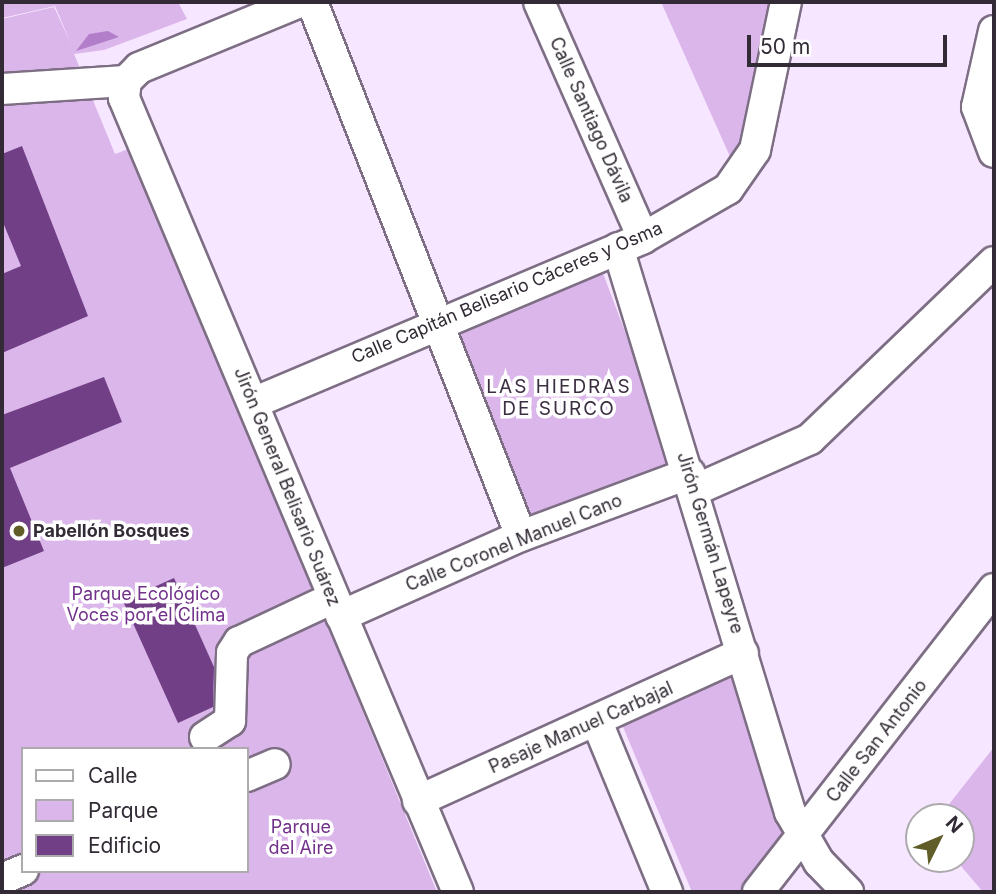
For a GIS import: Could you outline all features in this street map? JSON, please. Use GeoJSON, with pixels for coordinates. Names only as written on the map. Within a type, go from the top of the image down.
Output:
{"type":"FeatureCollection","features":[{"type":"Feature","properties":{"kind":"street"},"geometry":{"type":"LineString","coordinates":[[2,89],[126,80],[139,68],[300,2]]}},
{"type":"Feature","properties":{"kind":"street"},"geometry":{"type":"LineString","coordinates":[[312,2],[442,321],[521,536]]}},
{"type":"Feature","properties":{"kind":"street","name":"Calle Santiago Dávila"},"geometry":{"type":"LineString","coordinates":[[539,2],[630,243]]}},
{"type":"Feature","properties":{"kind":"street","name":"Calle Capitán Belisario Cáceres y Osma"},"geometry":{"type":"LineString","coordinates":[[253,403],[630,243],[709,202],[741,174],[755,150],[786,2]]}},
{"type":"Feature","properties":{"kind":"street"},"geometry":{"type":"LineString","coordinates":[[994,31],[977,107],[994,152]]}},
{"type":"Feature","properties":{"kind":"street","name":"Jirón General Belisario Suárez"},"geometry":{"type":"LineString","coordinates":[[126,80],[124,98],[458,892]]}},
{"type":"Feature","properties":{"kind":"street","name":"Jirón Germán Lapeyre"},"geometry":{"type":"LineString","coordinates":[[630,243],[692,482],[802,837]]}},
{"type":"Feature","properties":{"kind":"street","name":"Calle Coronel Manuel Cano"},"geometry":{"type":"LineString","coordinates":[[205,737],[230,721],[232,653],[239,642],[521,536],[692,482],[810,439],[994,262]]}},
{"type":"Feature","properties":{"kind":"street","name":"Calle San Antonio"},"geometry":{"type":"LineString","coordinates":[[758,892],[994,589]]}},
{"type":"Feature","properties":{"kind":"street","name":"Pasaje Manuel Carbajal"},"geometry":{"type":"LineString","coordinates":[[418,801],[597,722],[743,653]]}},
{"type":"Feature","properties":{"kind":"street"},"geometry":{"type":"LineString","coordinates":[[597,722],[667,892]]}},
{"type":"Feature","properties":{"kind":"street"},"geometry":{"type":"LineString","coordinates":[[248,776],[275,764]]}},
{"type":"Feature","properties":{"kind":"street"},"geometry":{"type":"LineString","coordinates":[[802,837],[848,892]]}},
{"type":"Feature","properties":{"kind":"street"},"geometry":{"type":"LineString","coordinates":[[2,879],[21,871]]}},
{"type":"Feature","properties":{"kind":"green space","name":"Parque Ecológico Voces por el Clima"},"geometry":{"type":"Polygon","coordinates":[[[2,2],[178,2],[187,19],[104,50],[74,54],[115,154],[131,148],[437,892],[2,892],[2,19],[54,7],[72,46],[55,6],[2,18],[2,2]]]}},
{"type":"Feature","properties":{"kind":"green space"},"geometry":{"type":"Polygon","coordinates":[[[661,2],[776,2],[749,134],[732,161],[661,2]]]}},
{"type":"Feature","properties":{"kind":"green space"},"geometry":{"type":"Polygon","coordinates":[[[601,268],[677,470],[524,527],[448,326],[601,268]]]}},
{"type":"Feature","properties":{"kind":"green space"},"geometry":{"type":"Polygon","coordinates":[[[738,661],[789,827],[743,892],[692,892],[621,722],[738,661]]]}},
{"type":"Feature","properties":{"kind":"green space"},"geometry":{"type":"Polygon","coordinates":[[[994,747],[994,892],[983,892],[967,873],[975,873],[975,803],[950,803],[994,747]]]}},
{"type":"Feature","properties":{"kind":"shaded area"},"geometry":{"type":"Polygon","coordinates":[[[108,31],[119,37],[76,51],[89,34],[108,31]]]}},
{"type":"Feature","properties":{"kind":"building"},"geometry":{"type":"Polygon","coordinates":[[[22,146],[88,316],[2,353],[2,274],[21,266],[2,220],[2,154],[22,146]]]}},
{"type":"Feature","properties":{"kind":"building"},"geometry":{"type":"Polygon","coordinates":[[[104,377],[122,422],[10,468],[44,551],[2,568],[2,415],[104,377]]]}},
{"type":"Feature","properties":{"kind":"building"},"geometry":{"type":"Polygon","coordinates":[[[174,578],[214,667],[213,707],[178,723],[123,601],[174,578]]]}},
{"type":"Feature","properties":{"kind":"place","name":"Pabellón Bosques"},"geometry":{"type":"Point","coordinates":[19,531]}},
{"type":"Feature","properties":{"kind":"district","name":"LAS HIEDRAS DE SURCO"},"geometry":{"type":"Point","coordinates":[559,398]}},
{"type":"Feature","properties":{"kind":"park label","name":"Parque del Aire"},"geometry":{"type":"Point","coordinates":[301,838]}}]}
